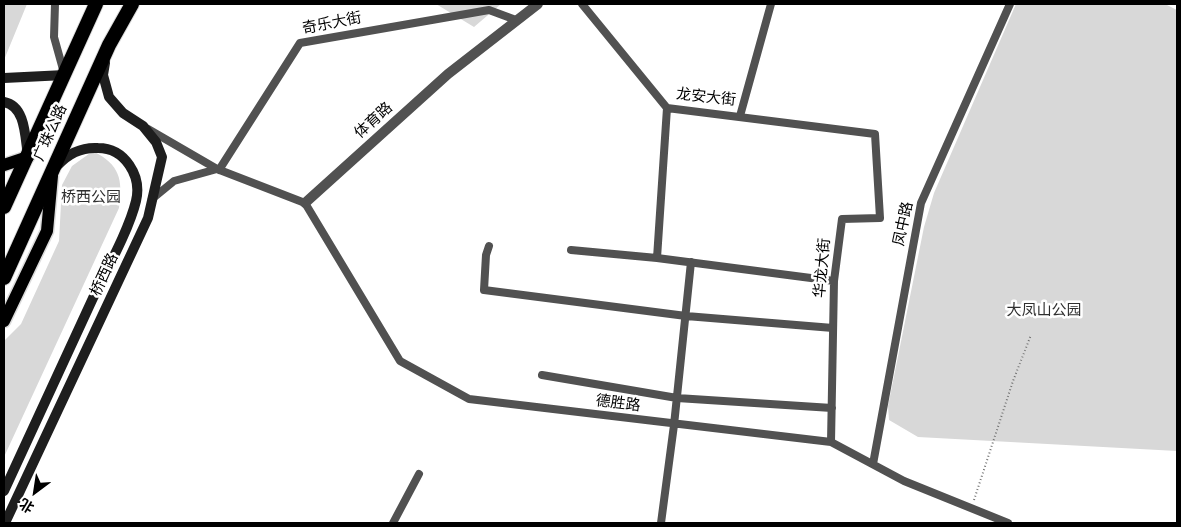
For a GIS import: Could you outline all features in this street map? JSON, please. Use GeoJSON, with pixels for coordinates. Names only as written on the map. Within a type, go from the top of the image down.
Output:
{"type":"FeatureCollection","features":[{"type":"Feature","properties":{"kind":"highway","name":"广珠公路"},"geometry":{"type":"LineString","coordinates":[[4,207],[96,4]]}},
{"type":"Feature","properties":{"kind":"highway","name":"广珠公路"},"geometry":{"type":"LineString","coordinates":[[4,278],[109,45],[132,4]]}},
{"type":"Feature","properties":{"kind":"main road","name":"桥西路"},"geometry":{"type":"LineString","coordinates":[[7,520],[148,218],[162,157],[156,142],[143,126],[123,113],[109,97],[102,75],[109,45]]}},
{"type":"Feature","properties":{"kind":"main road"},"geometry":{"type":"LineString","coordinates":[[4,78],[65,75]]}},
{"type":"Feature","properties":{"kind":"main road"},"geometry":{"type":"LineString","coordinates":[[4,102],[10,103],[21,114],[28,157],[4,165]]}},
{"type":"Feature","properties":{"kind":"main road","name":"桥西路"},"geometry":{"type":"LineString","coordinates":[[4,491],[112,257],[136,200],[133,170],[120,154],[111,150],[85,149],[67,155],[52,172]]}},
{"type":"Feature","properties":{"kind":"main road"},"geometry":{"type":"LineString","coordinates":[[4,320],[47,231],[52,172]]}},
{"type":"Feature","properties":{"kind":"street"},"geometry":{"type":"LineString","coordinates":[[55,4],[54,37],[65,75]]}},
{"type":"Feature","properties":{"kind":"street","name":"体育路"},"geometry":{"type":"LineString","coordinates":[[305,202],[448,74],[538,4]]}},
{"type":"Feature","properties":{"kind":"street","name":"龙安大街"},"geometry":{"type":"LineString","coordinates":[[582,4],[667,108],[875,134]]}},
{"type":"Feature","properties":{"kind":"street"},"geometry":{"type":"LineString","coordinates":[[740,116],[771,4]]}},
{"type":"Feature","properties":{"kind":"street","name":"凤中路"},"geometry":{"type":"LineString","coordinates":[[873,464],[921,204],[1010,4]]}},
{"type":"Feature","properties":{"kind":"street","name":"奇乐大街"},"geometry":{"type":"LineString","coordinates":[[218,170],[300,43],[489,10],[516,20]]}},
{"type":"Feature","properties":{"kind":"street"},"geometry":{"type":"LineString","coordinates":[[657,258],[667,108]]}},
{"type":"Feature","properties":{"kind":"street"},"geometry":{"type":"LineString","coordinates":[[143,126],[218,170],[305,202]]}},
{"type":"Feature","properties":{"kind":"street","name":"华龙大街"},"geometry":{"type":"LineString","coordinates":[[831,442],[834,281],[842,219],[880,218],[875,134]]}},
{"type":"Feature","properties":{"kind":"street"},"geometry":{"type":"LineString","coordinates":[[152,200],[174,180],[218,170]]}},
{"type":"Feature","properties":{"kind":"street","name":"德胜路"},"geometry":{"type":"LineString","coordinates":[[305,202],[400,361],[469,399],[674,425],[831,442],[904,481],[1008,523]]}},
{"type":"Feature","properties":{"kind":"street"},"geometry":{"type":"LineString","coordinates":[[489,246],[486,255],[484,290],[686,316],[833,328]]}},
{"type":"Feature","properties":{"kind":"street"},"geometry":{"type":"LineString","coordinates":[[571,250],[691,262],[834,281]]}},
{"type":"Feature","properties":{"kind":"street"},"geometry":{"type":"LineString","coordinates":[[661,523],[674,425],[691,262]]}},
{"type":"Feature","properties":{"kind":"street"},"geometry":{"type":"LineString","coordinates":[[542,375],[677,398],[832,408]]}},
{"type":"Feature","properties":{"kind":"street"},"geometry":{"type":"LineString","coordinates":[[393,523],[418,474]]}},
{"type":"Feature","properties":{"kind":"path"},"geometry":{"type":"LineString","coordinates":[[971,509],[1013,381],[1031,335]]}},
{"type":"Feature","properties":{"kind":"green space"},"geometry":{"type":"Polygon","coordinates":[[[4,4],[27,4],[4,60],[4,4]]]}},
{"type":"Feature","properties":{"kind":"green space"},"geometry":{"type":"Polygon","coordinates":[[[436,4],[501,4],[474,27],[436,4]]]}},
{"type":"Feature","properties":{"kind":"green space","name":"大凤山公园"},"geometry":{"type":"Polygon","coordinates":[[[1016,4],[1165,4],[1177,10],[1177,451],[918,437],[889,420],[888,406],[924,227],[934,193],[1016,4]]]}},
{"type":"Feature","properties":{"kind":"green space","name":"桥西公园"},"geometry":{"type":"Polygon","coordinates":[[[93,151],[109,162],[118,174],[120,181],[119,208],[4,457],[4,341],[21,324],[59,241],[62,185],[72,166],[93,151]]]}}]}
